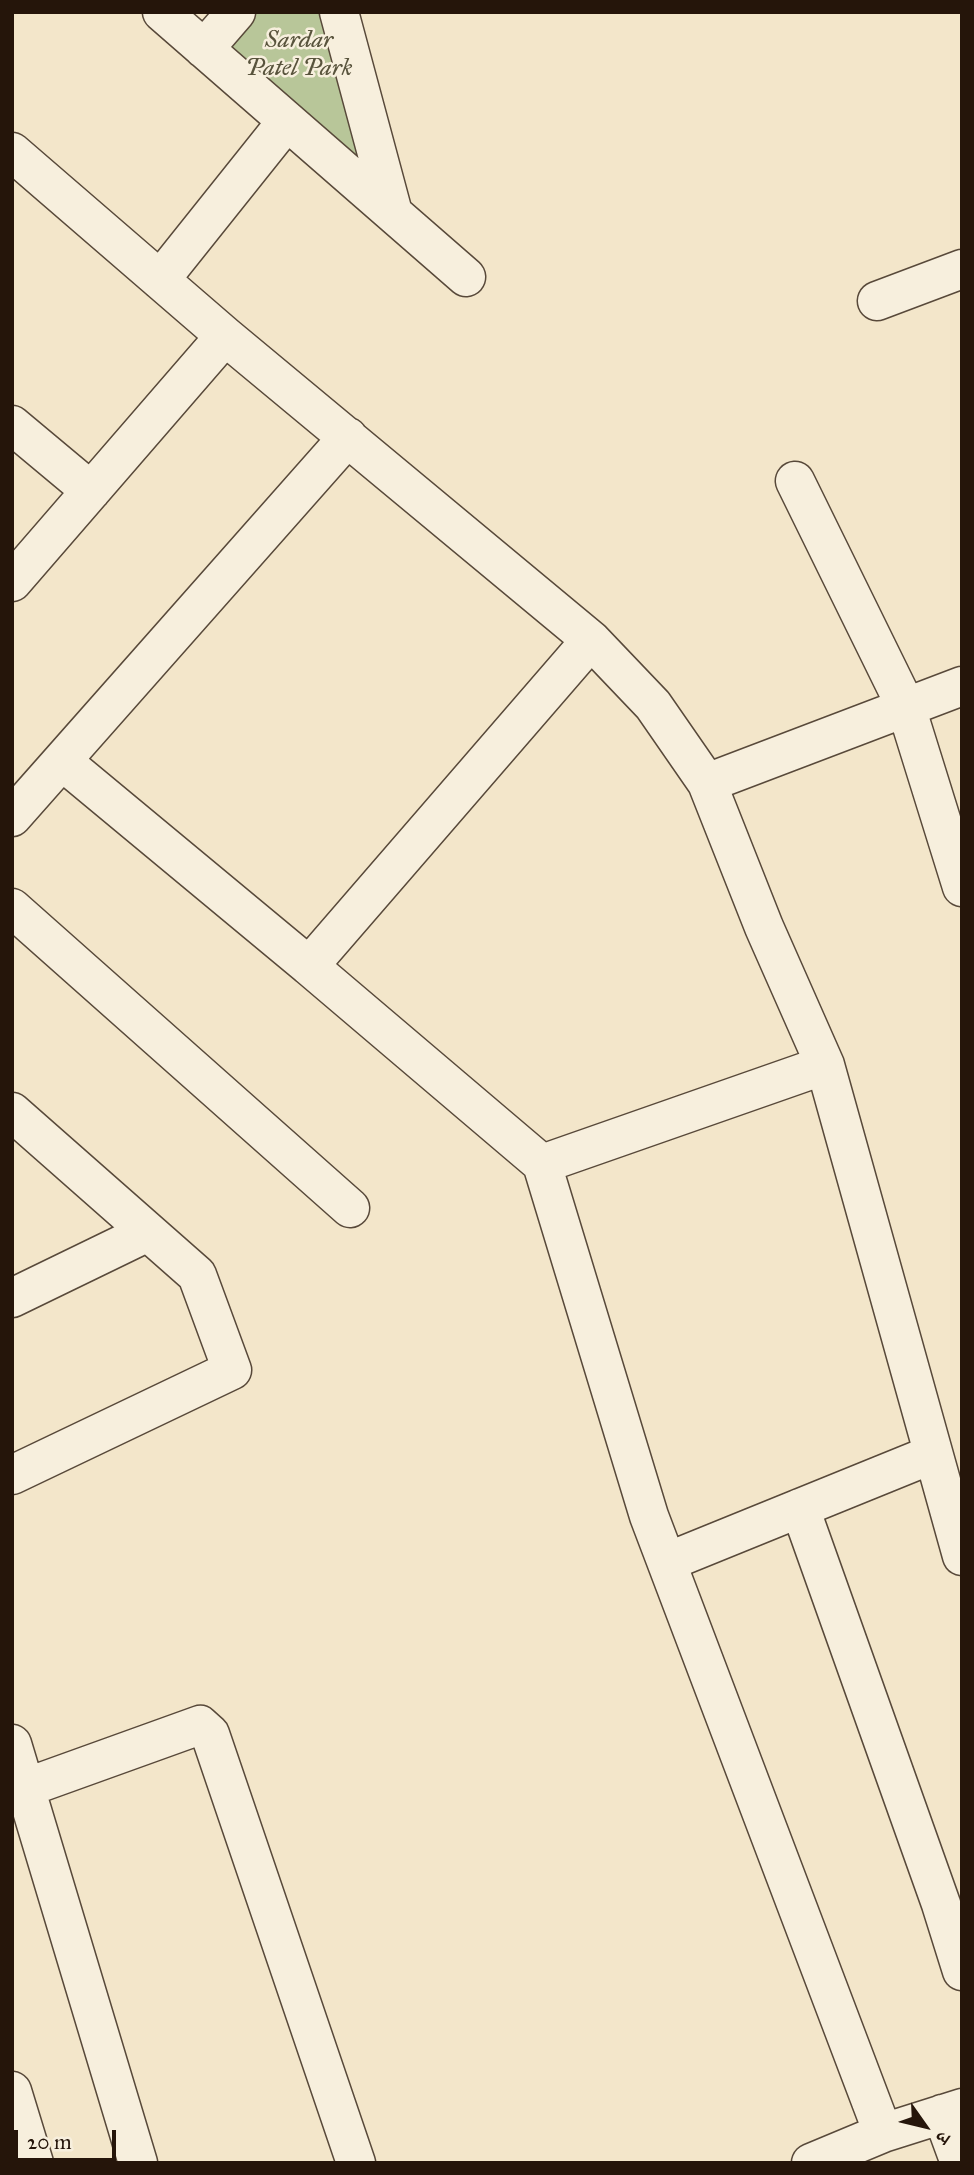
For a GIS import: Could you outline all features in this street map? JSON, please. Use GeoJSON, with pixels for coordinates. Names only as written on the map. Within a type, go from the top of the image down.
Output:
{"type":"FeatureCollection","features":[{"type":"Feature","properties":{"kind":"street"},"geometry":{"type":"LineString","coordinates":[[162,12],[466,276]]}},
{"type":"Feature","properties":{"kind":"street"},"geometry":{"type":"LineString","coordinates":[[204,49],[236,12]]}},
{"type":"Feature","properties":{"kind":"street"},"geometry":{"type":"LineString","coordinates":[[339,12],[393,213]]}},
{"type":"Feature","properties":{"kind":"street"},"geometry":{"type":"LineString","coordinates":[[160,280],[287,121]]}},
{"type":"Feature","properties":{"kind":"street"},"geometry":{"type":"LineString","coordinates":[[12,152],[225,336],[591,640],[653,705],[706,783],[764,927],[825,1065],[962,1556]]}},
{"type":"Feature","properties":{"kind":"street"},"geometry":{"type":"LineString","coordinates":[[877,301],[962,269]]}},
{"type":"Feature","properties":{"kind":"street"},"geometry":{"type":"LineString","coordinates":[[12,582],[225,336]]}},
{"type":"Feature","properties":{"kind":"street"},"geometry":{"type":"LineString","coordinates":[[12,425],[91,491]]}},
{"type":"Feature","properties":{"kind":"street"},"geometry":{"type":"LineString","coordinates":[[12,817],[348,437]]}},
{"type":"Feature","properties":{"kind":"street"},"geometry":{"type":"LineString","coordinates":[[795,481],[906,707],[962,887]]}},
{"type":"Feature","properties":{"kind":"street"},"geometry":{"type":"LineString","coordinates":[[309,966],[591,640]]}},
{"type":"Feature","properties":{"kind":"street"},"geometry":{"type":"LineString","coordinates":[[706,783],[962,686]]}},
{"type":"Feature","properties":{"kind":"street"},"geometry":{"type":"LineString","coordinates":[[62,761],[542,1164],[649,1516],[883,2133]]}},
{"type":"Feature","properties":{"kind":"street"},"geometry":{"type":"LineString","coordinates":[[12,908],[350,1208]]}},
{"type":"Feature","properties":{"kind":"street"},"geometry":{"type":"LineString","coordinates":[[542,1164],[825,1065]]}},
{"type":"Feature","properties":{"kind":"street"},"geometry":{"type":"LineString","coordinates":[[12,1112],[197,1275],[232,1370],[12,1475]]}},
{"type":"Feature","properties":{"kind":"street"},"geometry":{"type":"LineString","coordinates":[[15,1294],[148,1232]]}},
{"type":"Feature","properties":{"kind":"street"},"geometry":{"type":"LineString","coordinates":[[667,1562],[933,1454]]}},
{"type":"Feature","properties":{"kind":"street"},"geometry":{"type":"LineString","coordinates":[[800,1508],[941,1904],[962,1971]]}},
{"type":"Feature","properties":{"kind":"street"},"geometry":{"type":"LineString","coordinates":[[25,1788],[200,1725],[210,1734],[356,2163]]}},
{"type":"Feature","properties":{"kind":"street"},"geometry":{"type":"LineString","coordinates":[[12,1744],[138,2163]]}},
{"type":"Feature","properties":{"kind":"street"},"geometry":{"type":"LineString","coordinates":[[12,2091],[23,2142]]}},
{"type":"Feature","properties":{"kind":"street"},"geometry":{"type":"LineString","coordinates":[[811,2163],[883,2133],[952,2111],[961,2163]]}},
{"type":"Feature","properties":{"kind":"green space","name":"Sardar Patel Park"},"geometry":{"type":"Polygon","coordinates":[[[248,12],[332,12],[376,176],[220,45],[248,12]]]}}]}
